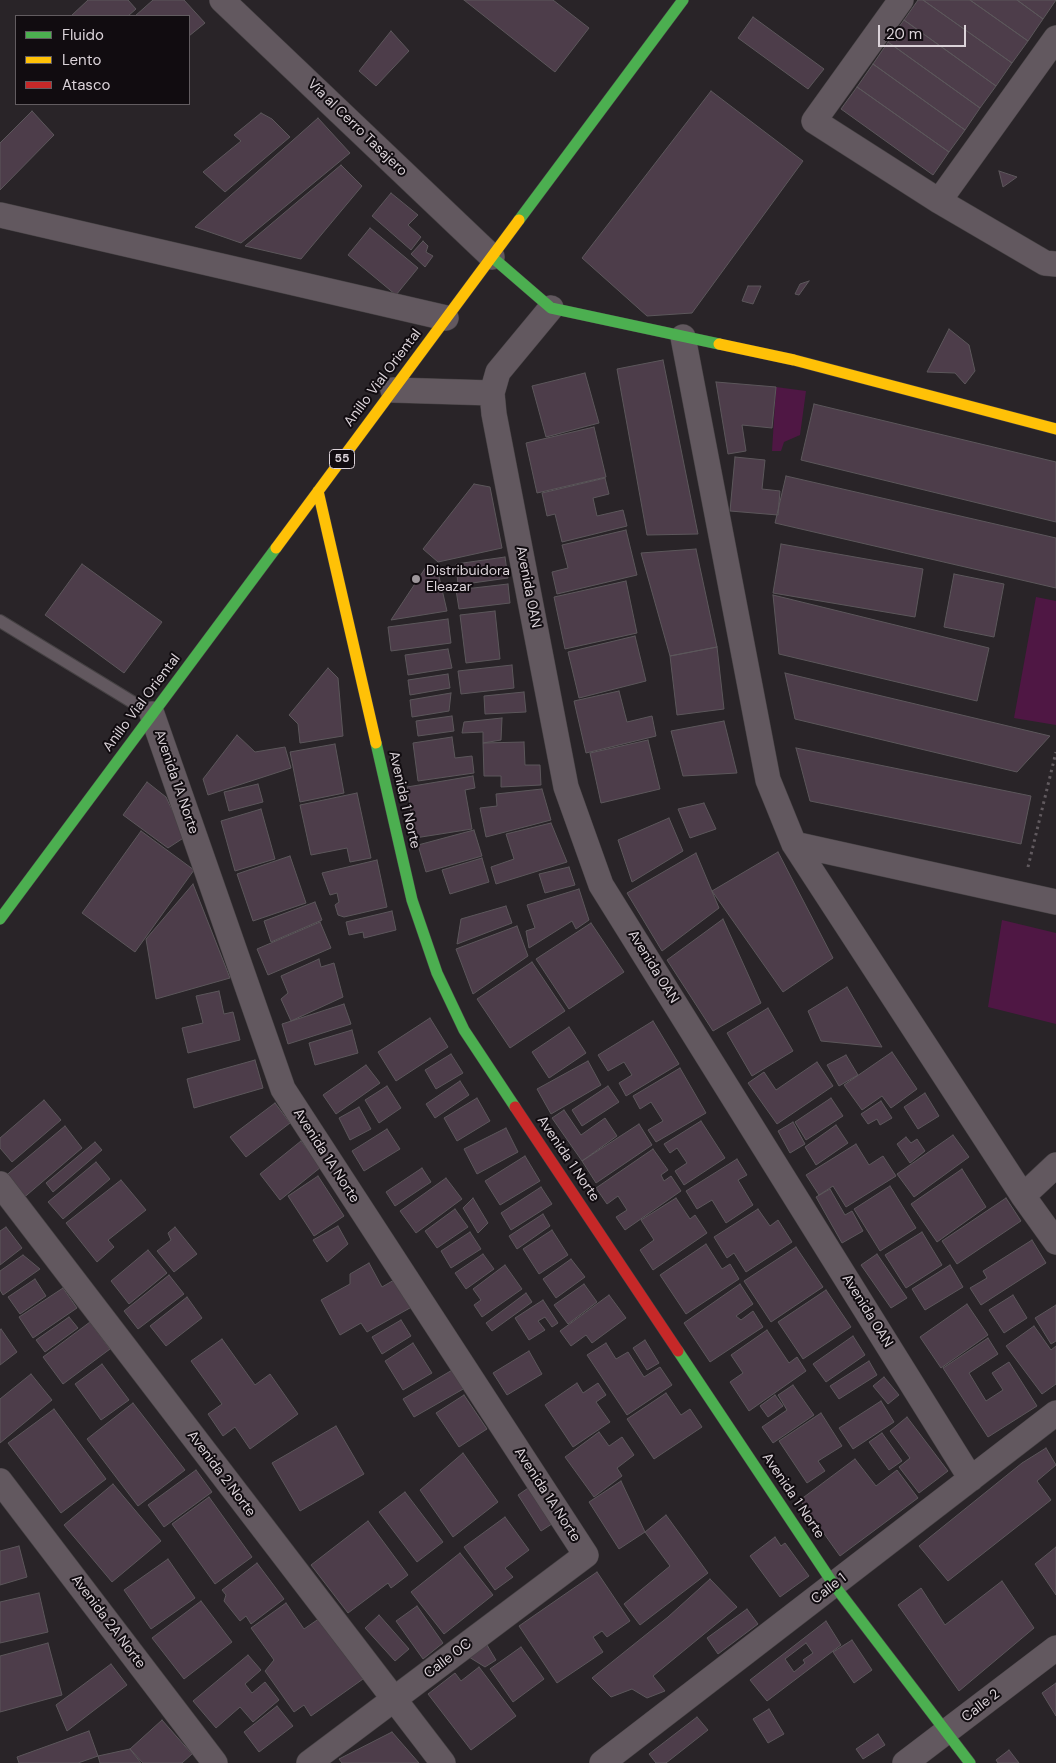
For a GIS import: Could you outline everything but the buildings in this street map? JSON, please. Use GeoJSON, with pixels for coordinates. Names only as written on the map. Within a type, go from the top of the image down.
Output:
{"type":"FeatureCollection","features":[{"type":"Feature","properties":{"kind":"main road","name":"Anillo Vial Oriental"},"geometry":{"type":"LineString","coordinates":[[0,919],[683,0]]}},
{"type":"Feature","properties":{"kind":"main road"},"geometry":{"type":"LineString","coordinates":[[492,257],[552,308],[794,360],[1056,429]]}},
{"type":"Feature","properties":{"kind":"main road","name":"Avenida 1 Norte"},"geometry":{"type":"LineString","coordinates":[[318,491],[412,900],[437,973],[464,1030],[834,1585],[970,1763]]}},
{"type":"Feature","properties":{"kind":"street","name":"Vía al Cerro Tasajero"},"geometry":{"type":"LineString","coordinates":[[222,0],[492,257]]}},
{"type":"Feature","properties":{"kind":"street"},"geometry":{"type":"LineString","coordinates":[[901,0],[814,121],[939,201],[1045,263],[1056,264]]}},
{"type":"Feature","properties":{"kind":"street"},"geometry":{"type":"LineString","coordinates":[[939,201],[1056,38]]}},
{"type":"Feature","properties":{"kind":"street"},"geometry":{"type":"LineString","coordinates":[[0,215],[446,318]]}},
{"type":"Feature","properties":{"kind":"street"},"geometry":{"type":"LineString","coordinates":[[393,390],[492,393],[498,372],[552,308]]}},
{"type":"Feature","properties":{"kind":"street"},"geometry":{"type":"LineString","coordinates":[[683,337],[768,780],[794,844],[1023,1196],[1056,1242]]}},
{"type":"Feature","properties":{"kind":"street","name":"Avenida 0AN"},"geometry":{"type":"LineString","coordinates":[[492,393],[494,414],[566,787],[601,885],[971,1479]]}},
{"type":"Feature","properties":{"kind":"street","name":"Avenida 1A Norte"},"geometry":{"type":"LineString","coordinates":[[152,714],[283,1089],[586,1555]]}},
{"type":"Feature","properties":{"kind":"street"},"geometry":{"type":"LineString","coordinates":[[794,844],[1056,902]]}},
{"type":"Feature","properties":{"kind":"street"},"geometry":{"type":"LineString","coordinates":[[1023,1196],[1056,1165]]}},
{"type":"Feature","properties":{"kind":"street","name":"Avenida 2 Norte"},"geometry":{"type":"LineString","coordinates":[[0,1184],[443,1763]]}},
{"type":"Feature","properties":{"kind":"street","name":"Calle 1"},"geometry":{"type":"LineString","coordinates":[[602,1763],[1056,1413]]}},
{"type":"Feature","properties":{"kind":"street","name":"Avenida 2A Norte"},"geometry":{"type":"LineString","coordinates":[[0,1481],[215,1763]]}},
{"type":"Feature","properties":{"kind":"street","name":"Calle 0C"},"geometry":{"type":"LineString","coordinates":[[309,1763],[586,1555]]}},
{"type":"Feature","properties":{"kind":"street","name":"Calle 2"},"geometry":{"type":"LineString","coordinates":[[905,1763],[1056,1648]]}},
{"type":"Feature","properties":{"kind":"lane"},"geometry":{"type":"LineString","coordinates":[[0,622],[152,714]]}},
{"type":"Feature","properties":{"kind":"path"},"geometry":{"type":"LineString","coordinates":[[1021,895],[1056,752]]}},
{"type":"Feature","properties":{"kind":"shaded area"},"geometry":{"type":"Polygon","coordinates":[[[776,387],[806,391],[800,435],[784,442],[781,451],[772,451],[776,387]]]}},
{"type":"Feature","properties":{"kind":"shaded area"},"geometry":{"type":"Polygon","coordinates":[[[1036,597],[1056,601],[1056,725],[1014,718],[1036,597]]]}},
{"type":"Feature","properties":{"kind":"shaded area"},"geometry":{"type":"Polygon","coordinates":[[[1002,920],[1056,933],[1056,1024],[988,1007],[1002,920]]]}},
{"type":"Feature","properties":{"kind":"traffic: fast"},"geometry":{"type":"LineString","coordinates":[[519,220],[683,0]]}},
{"type":"Feature","properties":{"kind":"traffic: fast"},"geometry":{"type":"LineString","coordinates":[[492,257],[551,308],[719,344]]}},
{"type":"Feature","properties":{"kind":"traffic: fast"},"geometry":{"type":"LineString","coordinates":[[0,919],[276,548]]}},
{"type":"Feature","properties":{"kind":"traffic: fast"},"geometry":{"type":"LineString","coordinates":[[376,743],[412,900],[437,973],[464,1030],[515,1107]]}},
{"type":"Feature","properties":{"kind":"traffic: fast"},"geometry":{"type":"LineString","coordinates":[[678,1351],[834,1585],[970,1763]]}},
{"type":"Feature","properties":{"kind":"traffic: slow"},"geometry":{"type":"LineString","coordinates":[[276,548],[519,220]]}},
{"type":"Feature","properties":{"kind":"traffic: slow"},"geometry":{"type":"LineString","coordinates":[[719,344],[794,360],[1056,429]]}},
{"type":"Feature","properties":{"kind":"traffic: slow"},"geometry":{"type":"LineString","coordinates":[[318,491],[376,743]]}},
{"type":"Feature","properties":{"kind":"traffic: jam"},"geometry":{"type":"LineString","coordinates":[[515,1107],[678,1351]]}},
{"type":"Feature","properties":{"kind":"place","name":"Distribuidora Eleazar"},"geometry":{"type":"Point","coordinates":[416,579]}}]}
